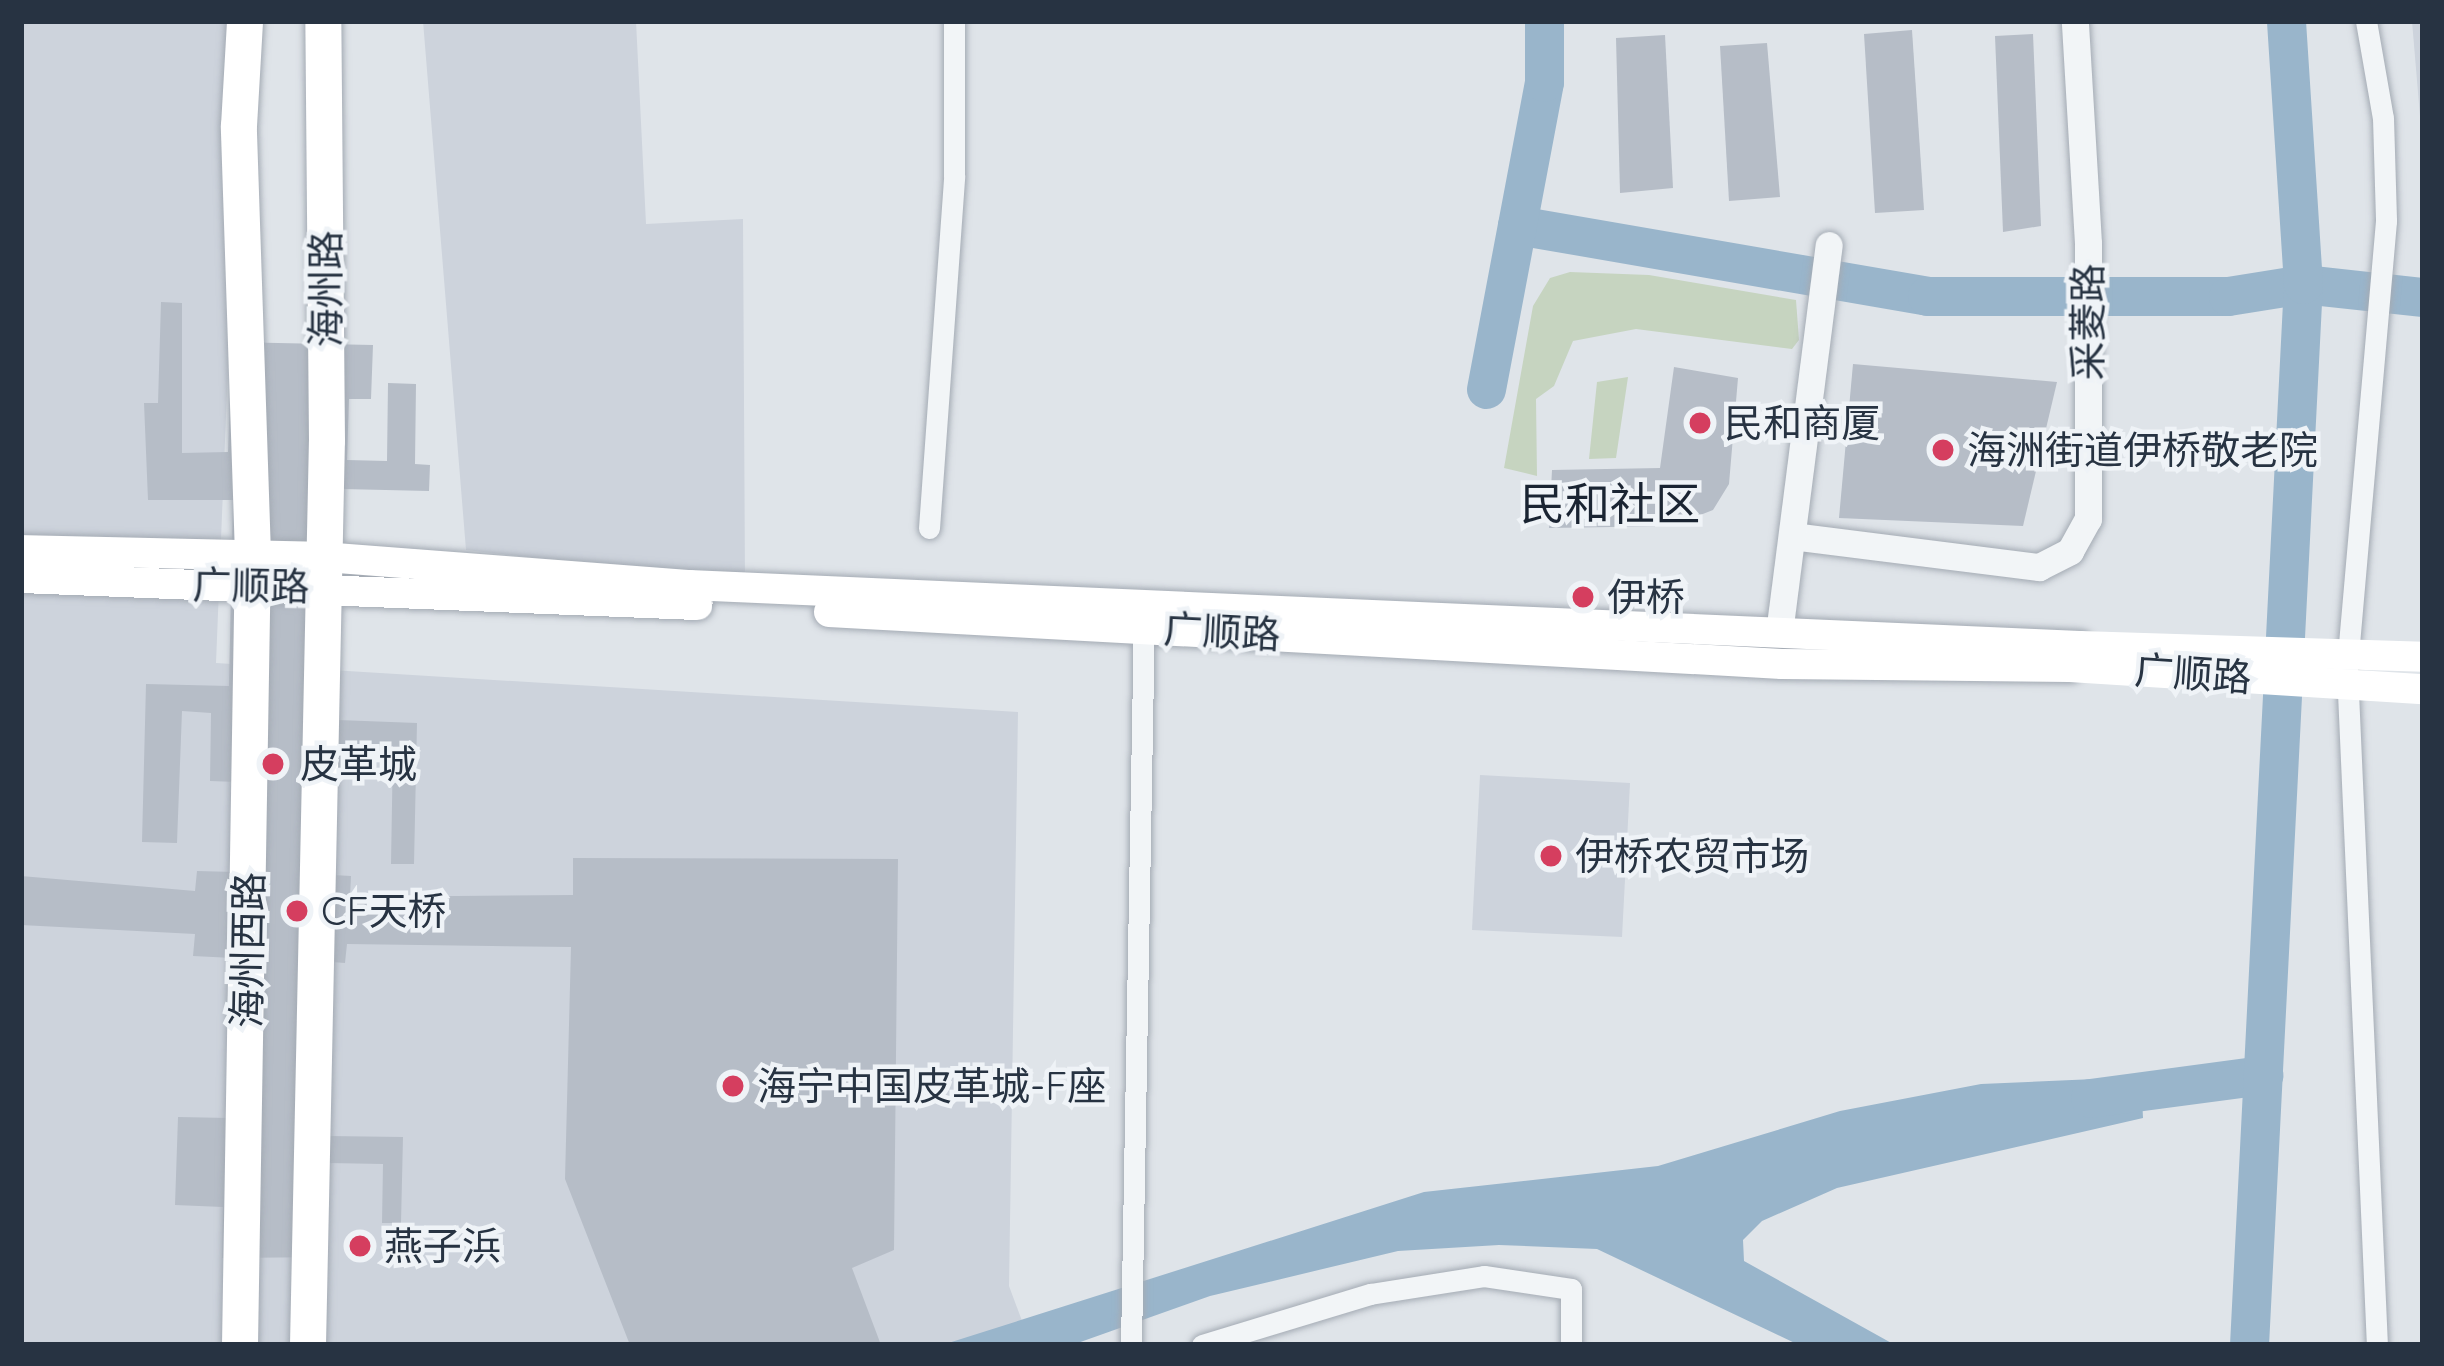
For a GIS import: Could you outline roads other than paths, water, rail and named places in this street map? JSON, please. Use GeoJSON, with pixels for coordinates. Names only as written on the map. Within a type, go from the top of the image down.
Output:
{"type":"FeatureCollection","features":[{"type":"Feature","properties":{"kind":"highway","name":"海州路"},"geometry":{"type":"LineString","coordinates":[[245,21],[239,126],[252,572]]}},
{"type":"Feature","properties":{"kind":"highway","name":"海州路"},"geometry":{"type":"LineString","coordinates":[[323,21],[324,573]]}},
{"type":"Feature","properties":{"kind":"highway","name":"海州西路"},"geometry":{"type":"LineString","coordinates":[[240,1345],[252,572]]}},
{"type":"Feature","properties":{"kind":"highway","name":"海州西路"},"geometry":{"type":"LineString","coordinates":[[308,1345],[324,573]]}},
{"type":"Feature","properties":{"kind":"main road","name":"广顺路"},"geometry":{"type":"LineString","coordinates":[[21,550],[252,572]]}},
{"type":"Feature","properties":{"kind":"main road","name":"广顺路"},"geometry":{"type":"LineString","coordinates":[[21,578],[252,572],[689,585],[1782,664],[2075,656]]}},
{"type":"Feature","properties":{"kind":"main road","name":"广顺路"},"geometry":{"type":"LineString","coordinates":[[1144,616],[1779,632],[2423,689]]}},
{"type":"Feature","properties":{"kind":"main road"},"geometry":{"type":"LineString","coordinates":[[2075,656],[2423,657]]}},
{"type":"Feature","properties":{"kind":"street"},"geometry":{"type":"LineString","coordinates":[[928,528],[955,176],[954,21]]}},
{"type":"Feature","properties":{"kind":"street","name":"采菱路"},"geometry":{"type":"LineString","coordinates":[[1792,536],[2039,567],[2070,551],[2088,519],[2088,243],[2075,21]]}},
{"type":"Feature","properties":{"kind":"street"},"geometry":{"type":"LineString","coordinates":[[2366,21],[2383,118],[2386,220],[2377,374],[2347,670],[2377,1345]]}},
{"type":"Feature","properties":{"kind":"street"},"geometry":{"type":"LineString","coordinates":[[1779,632],[1828,245]]}},
{"type":"Feature","properties":{"kind":"street"},"geometry":{"type":"LineString","coordinates":[[1131,1345],[1144,616]]}},
{"type":"Feature","properties":{"kind":"street"},"geometry":{"type":"LineString","coordinates":[[1202,1345],[1370,1294],[1484,1276],[1570,1289],[1571,1345]]}},
{"type":"Feature","properties":{"kind":"water"},"geometry":{"type":"Polygon","coordinates":[[[2141,1077],[2143,1118],[1837,1188],[1762,1221],[1743,1240],[1744,1261],[1895,1345],[1799,1345],[1597,1249],[1499,1245],[1398,1251],[1210,1296],[1072,1345],[942,1345],[1424,1192],[1658,1166],[1840,1111],[1981,1084],[2141,1077]]]}},
{"type":"Feature","properties":{"kind":"waterway"},"geometry":{"type":"LineString","coordinates":[[1486,389],[1544,82],[1544,21]]}},
{"type":"Feature","properties":{"kind":"waterway"},"geometry":{"type":"LineString","coordinates":[[2249,1345],[2303,284],[2286,21]]}},
{"type":"Feature","properties":{"kind":"waterway"},"geometry":{"type":"LineString","coordinates":[[1517,225],[1927,296],[2228,296],[2303,284],[2423,297]]}},
{"type":"Feature","properties":{"kind":"waterway"},"geometry":{"type":"LineString","coordinates":[[2090,1098],[2263,1075]]}},
{"type":"Feature","properties":{"kind":"place","name":"民和商厦"},"geometry":{"type":"Point","coordinates":[1700,423]}},
{"type":"Feature","properties":{"kind":"place","name":"海洲街道伊桥敬老院"},"geometry":{"type":"Point","coordinates":[1943,450]}},
{"type":"Feature","properties":{"kind":"place","name":"伊桥"},"geometry":{"type":"Point","coordinates":[1583,597]}},
{"type":"Feature","properties":{"kind":"place","name":"皮革城"},"geometry":{"type":"Point","coordinates":[273,764]}},
{"type":"Feature","properties":{"kind":"place","name":"伊桥农贸市场"},"geometry":{"type":"Point","coordinates":[1551,856]}},
{"type":"Feature","properties":{"kind":"place","name":"CF天桥"},"geometry":{"type":"Point","coordinates":[297,911]}},
{"type":"Feature","properties":{"kind":"place","name":"海宁中国皮革城-F座"},"geometry":{"type":"Point","coordinates":[733,1086]}},
{"type":"Feature","properties":{"kind":"place","name":"燕子浜"},"geometry":{"type":"Point","coordinates":[360,1246]}},
{"type":"Feature","properties":{"kind":"district","name":"民和社区"},"geometry":{"type":"Point","coordinates":[1610,504]}}]}
